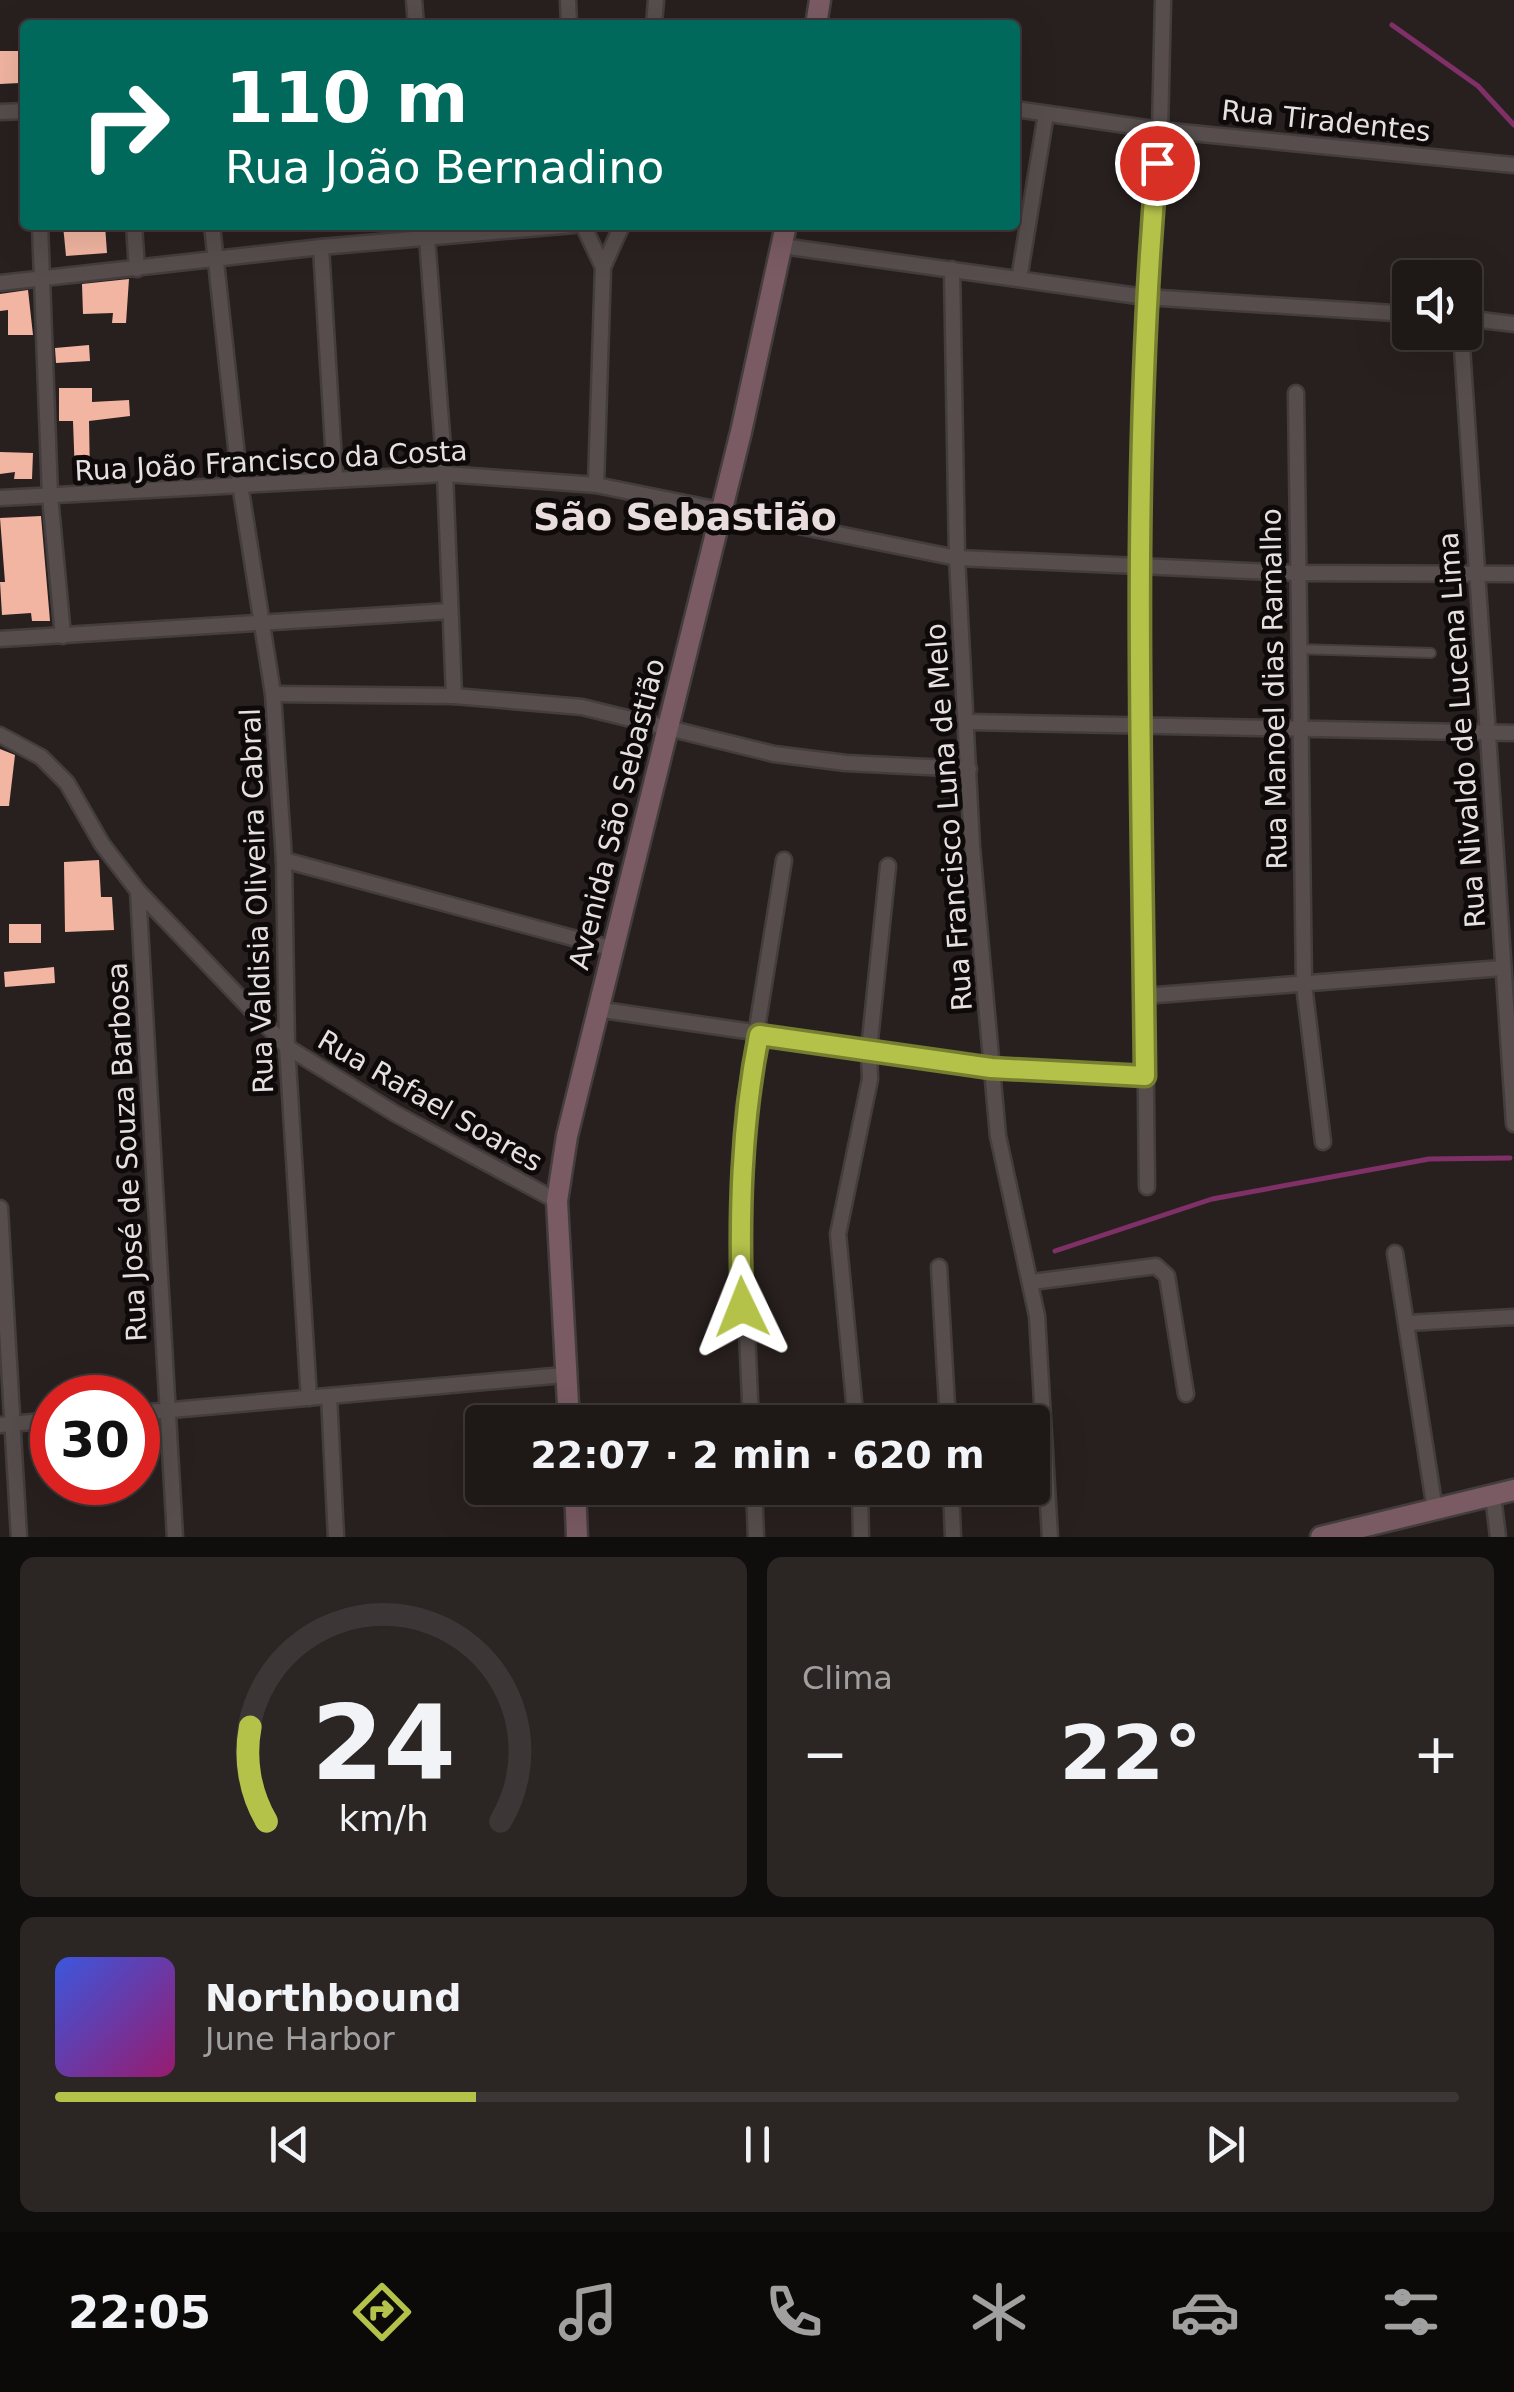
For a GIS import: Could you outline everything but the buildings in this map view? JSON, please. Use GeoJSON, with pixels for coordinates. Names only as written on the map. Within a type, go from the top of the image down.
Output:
{"type":"FeatureCollection","features":[{"type":"Feature","properties":{"kind":"main road","name":"Avenida São Sebastião"},"geometry":{"type":"LineString","coordinates":[[567,1405],[557,1201],[610,948],[722,510],[784,235]]}},
{"type":"Feature","properties":{"kind":"main road"},"geometry":{"type":"LineString","coordinates":[[1322,1537],[1514,1490]]}},
{"type":"Feature","properties":{"kind":"main road"},"geometry":{"type":"LineString","coordinates":[[576,1505],[577,1537]]}},
{"type":"Feature","properties":{"kind":"street"},"geometry":{"type":"LineString","coordinates":[[1147,1187],[1140,567],[1145,297],[1160,130],[1163,0]]}},
{"type":"Feature","properties":{"kind":"street","name":"Rua Tiradentes"},"geometry":{"type":"LineString","coordinates":[[1020,110],[1160,130],[1514,165]]}},
{"type":"Feature","properties":{"kind":"street"},"geometry":{"type":"LineString","coordinates":[[1019,279],[1046,114]]}},
{"type":"Feature","properties":{"kind":"street"},"geometry":{"type":"LineString","coordinates":[[40,230],[50,496],[63,636]]}},
{"type":"Feature","properties":{"kind":"street"},"geometry":{"type":"LineString","coordinates":[[134,230],[138,269]]}},
{"type":"Feature","properties":{"kind":"street","name":"Rua Valdisia Oliveira Cabral"},"geometry":{"type":"LineString","coordinates":[[213,230],[240,484],[274,694],[284,860],[287,1048],[309,1398]]}},
{"type":"Feature","properties":{"kind":"street"},"geometry":{"type":"LineString","coordinates":[[586,230],[602,267]]}},
{"type":"Feature","properties":{"kind":"street"},"geometry":{"type":"LineString","coordinates":[[596,484],[602,267],[620,230]]}},
{"type":"Feature","properties":{"kind":"street"},"geometry":{"type":"LineString","coordinates":[[0,283],[216,261],[426,231],[444,474],[454,696]]}},
{"type":"Feature","properties":{"kind":"street"},"geometry":{"type":"LineString","coordinates":[[784,235],[952,269],[1145,297],[1392,313]]}},
{"type":"Feature","properties":{"kind":"street"},"geometry":{"type":"LineString","coordinates":[[322,247],[335,478]]}},
{"type":"Feature","properties":{"kind":"street","name":"Rua Francisco Luna de Melo"},"geometry":{"type":"LineString","coordinates":[[952,269],[957,558],[991,1068],[998,1136],[1032,1282],[1048,1439],[1050,1537]]}},
{"type":"Feature","properties":{"kind":"street"},"geometry":{"type":"LineString","coordinates":[[1482,320],[1514,324]]}},
{"type":"Feature","properties":{"kind":"street","name":"Rua Nivaldo de Lucena Lima"},"geometry":{"type":"LineString","coordinates":[[1462,350],[1514,1124]]}},
{"type":"Feature","properties":{"kind":"street","name":"Rua Manoel dias Ramalho"},"geometry":{"type":"LineString","coordinates":[[1296,393],[1304,984],[1323,1142]]}},
{"type":"Feature","properties":{"kind":"street","name":"Rua João Francisco da Costa"},"geometry":{"type":"LineString","coordinates":[[0,498],[444,474],[596,484],[957,558],[1296,572],[1514,574]]}},
{"type":"Feature","properties":{"kind":"street"},"geometry":{"type":"LineString","coordinates":[[0,639],[450,611]]}},
{"type":"Feature","properties":{"kind":"street"},"geometry":{"type":"LineString","coordinates":[[274,694],[454,696],[582,707],[774,754],[846,763],[969,769]]}},
{"type":"Feature","properties":{"kind":"street"},"geometry":{"type":"LineString","coordinates":[[968,722],[1298,732],[1514,732]]}},
{"type":"Feature","properties":{"kind":"street","name":"Rua Rafael Soares"},"geometry":{"type":"LineString","coordinates":[[0,735],[41,758],[67,783],[102,844],[138,891],[287,1048],[396,1114],[557,1201]]}},
{"type":"Feature","properties":{"kind":"street"},"geometry":{"type":"LineString","coordinates":[[284,860],[610,948]]}},
{"type":"Feature","properties":{"kind":"street"},"geometry":{"type":"LineString","coordinates":[[749,1405],[740,1173],[744,1109],[759,1035],[784,860]]}},
{"type":"Feature","properties":{"kind":"street"},"geometry":{"type":"LineString","coordinates":[[854,1405],[838,1234],[870,1079],[868,1050],[888,866]]}},
{"type":"Feature","properties":{"kind":"street","name":"Rua José de Souza Barbosa"},"geometry":{"type":"LineString","coordinates":[[138,891],[176,1537]]}},
{"type":"Feature","properties":{"kind":"street"},"geometry":{"type":"LineString","coordinates":[[1144,996],[1502,968]]}},
{"type":"Feature","properties":{"kind":"street"},"geometry":{"type":"LineString","coordinates":[[596,1009],[991,1068],[1145,1076]]}},
{"type":"Feature","properties":{"kind":"street"},"geometry":{"type":"LineString","coordinates":[[0,1208],[6,1424],[19,1537]]}},
{"type":"Feature","properties":{"kind":"street"},"geometry":{"type":"LineString","coordinates":[[1395,1253],[1436,1510]]}},
{"type":"Feature","properties":{"kind":"street"},"geometry":{"type":"LineString","coordinates":[[1032,1282],[1156,1266],[1166,1276],[1186,1394]]}},
{"type":"Feature","properties":{"kind":"street"},"geometry":{"type":"LineString","coordinates":[[940,1267],[947,1405]]}},
{"type":"Feature","properties":{"kind":"street"},"geometry":{"type":"LineString","coordinates":[[1407,1323],[1514,1317]]}},
{"type":"Feature","properties":{"kind":"street"},"geometry":{"type":"LineString","coordinates":[[160,1411],[564,1375]]}},
{"type":"Feature","properties":{"kind":"street"},"geometry":{"type":"LineString","coordinates":[[329,1396],[336,1537]]}},
{"type":"Feature","properties":{"kind":"street"},"geometry":{"type":"LineString","coordinates":[[1493,1496],[1498,1537]]}},
{"type":"Feature","properties":{"kind":"street"},"geometry":{"type":"LineString","coordinates":[[755,1505],[756,1537]]}},
{"type":"Feature","properties":{"kind":"street"},"geometry":{"type":"LineString","coordinates":[[860,1505],[861,1537]]}},
{"type":"Feature","properties":{"kind":"street"},"geometry":{"type":"LineString","coordinates":[[952,1505],[953,1537]]}},
{"type":"Feature","properties":{"kind":"lane"},"geometry":{"type":"LineString","coordinates":[[1298,649],[1431,653]]}},
{"type":"Feature","properties":{"kind":"waterway"},"geometry":{"type":"LineString","coordinates":[[1392,25],[1478,86],[1514,125]]}},
{"type":"Feature","properties":{"kind":"waterway"},"geometry":{"type":"LineString","coordinates":[[1055,1251],[1212,1199],[1429,1159],[1510,1158]]}},
{"type":"Feature","properties":{"kind":"district","name":"São Sebastião"},"geometry":{"type":"Point","coordinates":[685,517]}},
{"type":"Feature","properties":{"kind":"route"},"geometry":{"type":"LineString","coordinates":[[742,1307],[740,1173],[744,1109],[759,1035],[991,1068],[1145,1076],[1140,567],[1145,297],[1157,163]]}}]}
